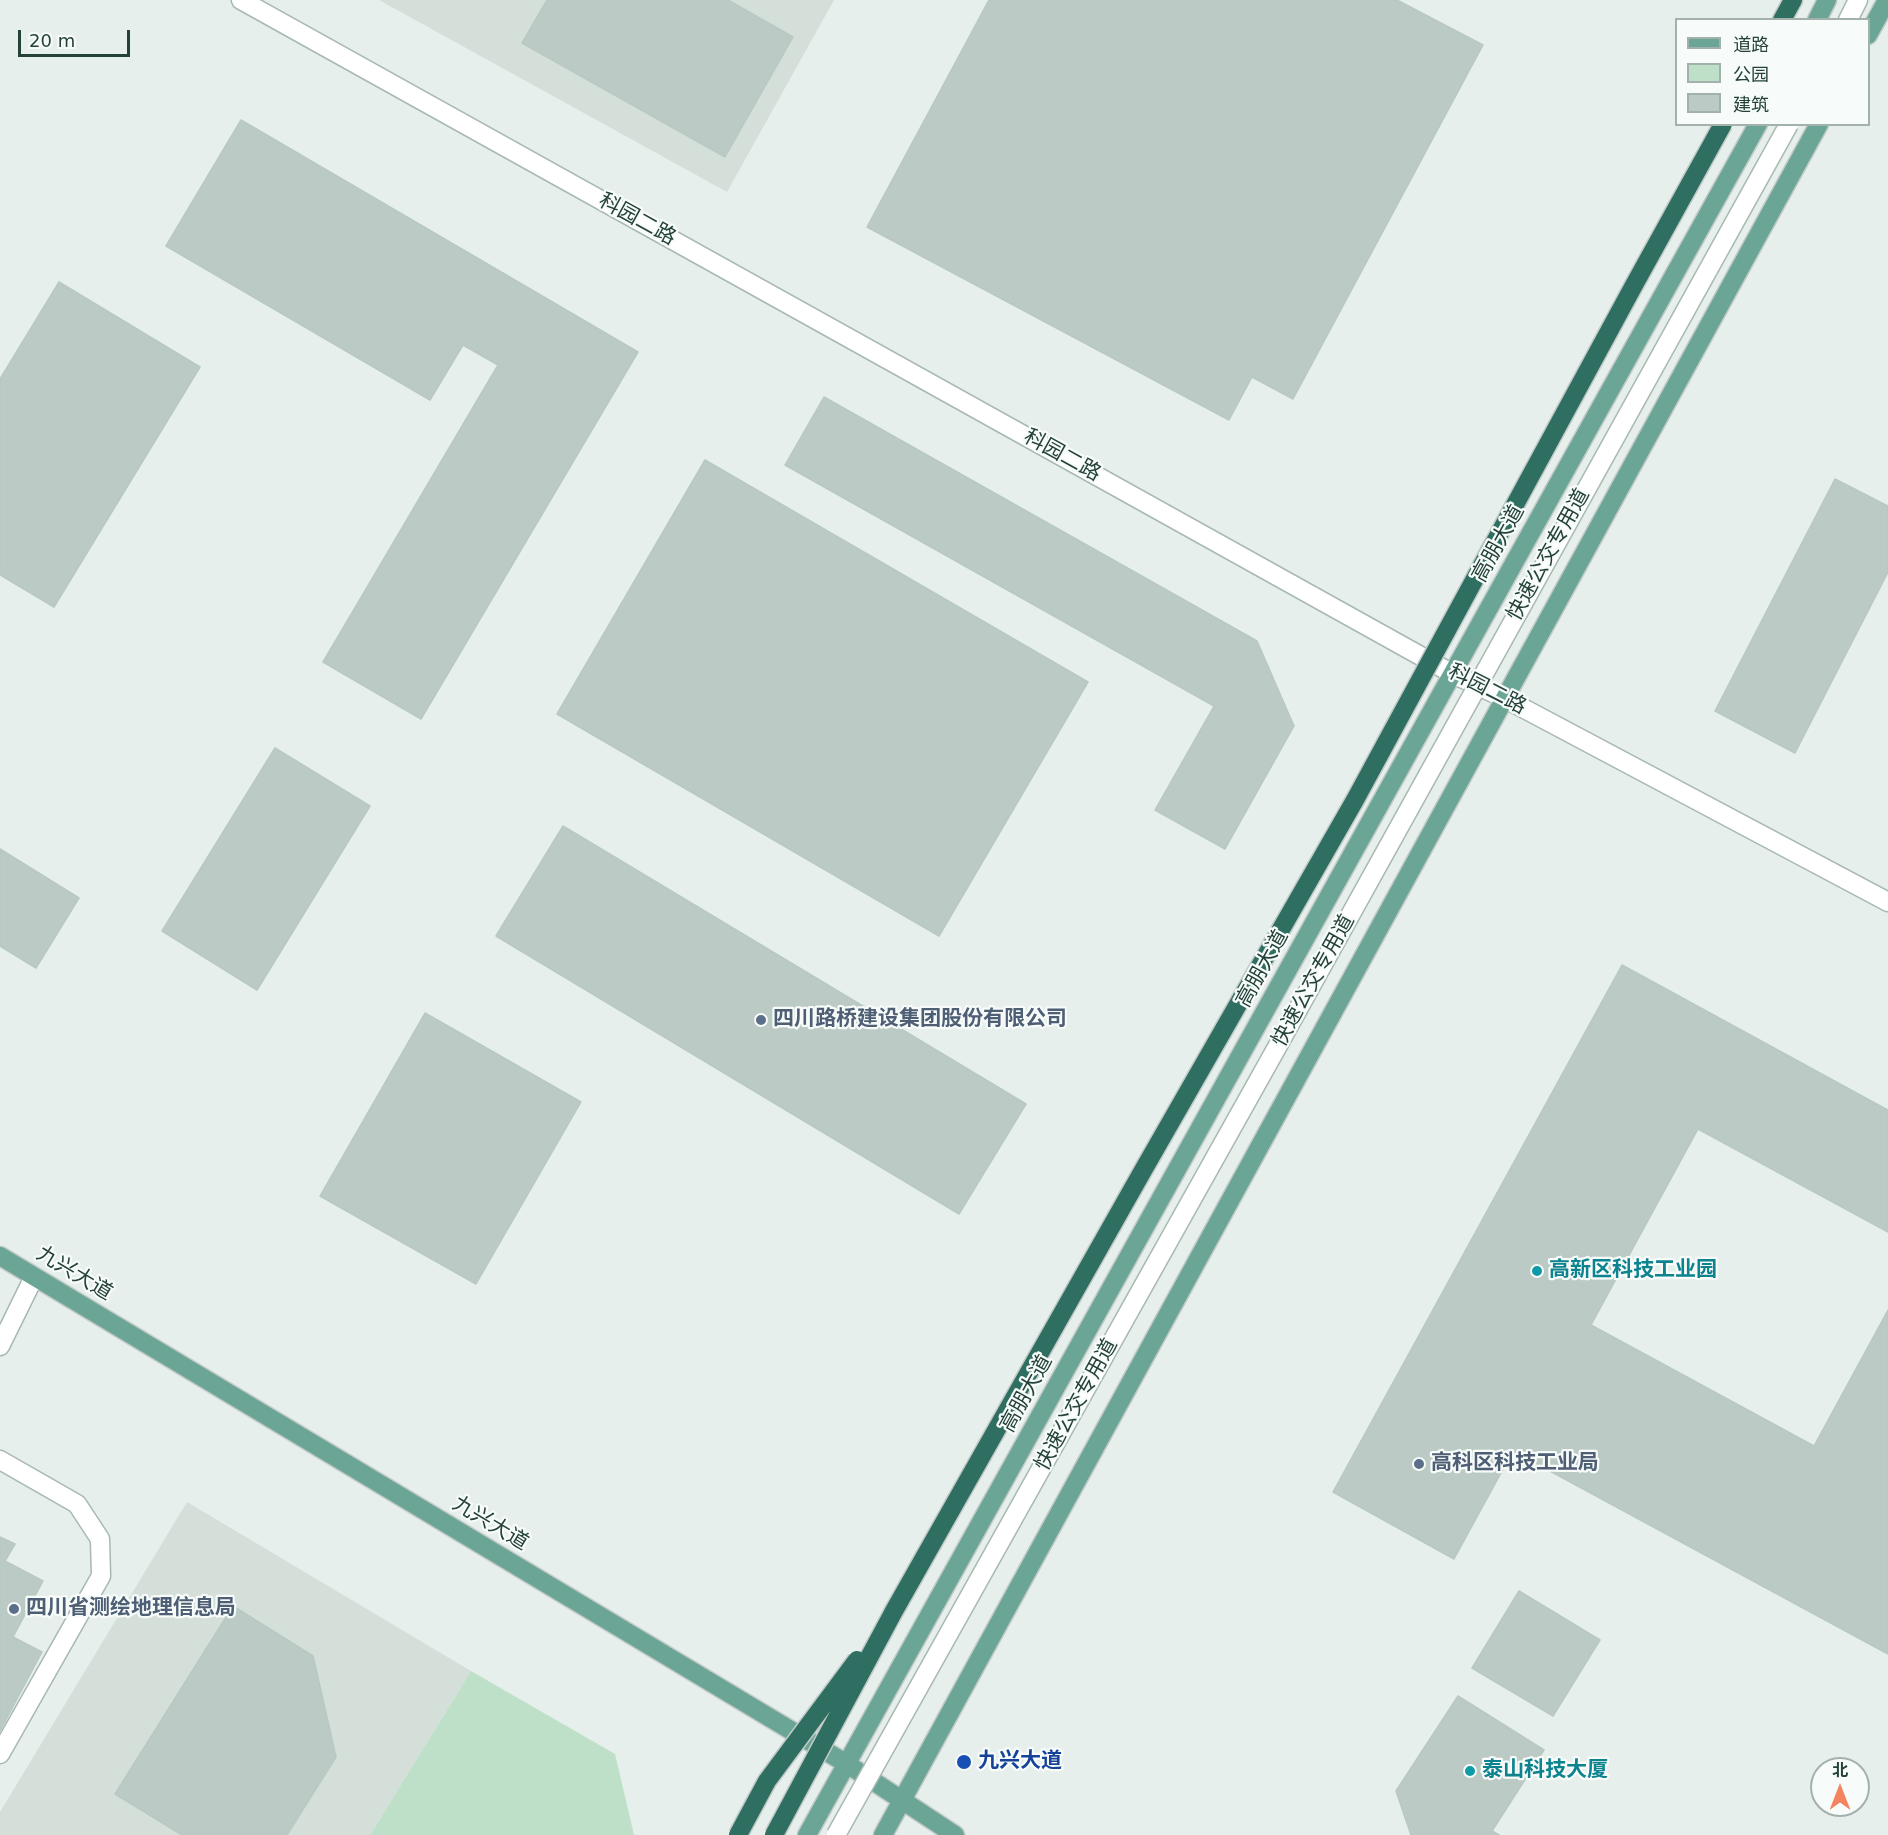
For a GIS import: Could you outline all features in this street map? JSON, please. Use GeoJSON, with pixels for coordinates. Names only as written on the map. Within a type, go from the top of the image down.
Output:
{"type":"FeatureCollection","features":[{"type":"Feature","properties":{"kind":"highway"},"geometry":{"type":"LineString","coordinates":[[1783,18],[1793,0]]}},
{"type":"Feature","properties":{"kind":"highway"},"geometry":{"type":"LineString","coordinates":[[774,1835],[894,1611],[1355,800],[1723,126]]}},
{"type":"Feature","properties":{"kind":"highway"},"geometry":{"type":"LineString","coordinates":[[738,1835],[767,1781],[894,1611]]}},
{"type":"Feature","properties":{"kind":"main road"},"geometry":{"type":"LineString","coordinates":[[1817,18],[1827,0]]}},
{"type":"Feature","properties":{"kind":"main road"},"geometry":{"type":"LineString","coordinates":[[1870,32],[1887,0]]}},
{"type":"Feature","properties":{"kind":"main road","name":"高朋大道"},"geometry":{"type":"LineString","coordinates":[[807,1835],[1757,126]]}},
{"type":"Feature","properties":{"kind":"main road"},"geometry":{"type":"LineString","coordinates":[[883,1835],[1818,126]]}},
{"type":"Feature","properties":{"kind":"main road","name":"九兴大道"},"geometry":{"type":"LineString","coordinates":[[0,1256],[847,1764],[955,1835]]}},
{"type":"Feature","properties":{"kind":"street","name":"科园二路"},"geometry":{"type":"LineString","coordinates":[[241,0],[1453,674],[1504,698],[1888,902]]}},
{"type":"Feature","properties":{"kind":"street"},"geometry":{"type":"LineString","coordinates":[[1849,18],[1858,0]]}},
{"type":"Feature","properties":{"kind":"street","name":"快速公交专用道"},"geometry":{"type":"LineString","coordinates":[[836,1835],[1276,1049],[1788,126]]}},
{"type":"Feature","properties":{"kind":"street"},"geometry":{"type":"LineString","coordinates":[[0,1346],[34,1277]]}},
{"type":"Feature","properties":{"kind":"street"},"geometry":{"type":"LineString","coordinates":[[0,1460],[77,1504],[100,1539],[101,1576],[0,1754]]}},
{"type":"Feature","properties":{"kind":"shaded area"},"geometry":{"type":"Polygon","coordinates":[[[379,0],[834,0],[727,192],[379,0]]]}},
{"type":"Feature","properties":{"kind":"shaded area"},"geometry":{"type":"Polygon","coordinates":[[[187,1502],[471,1671],[370,1835],[0,1835],[0,1812],[187,1502]]]}},
{"type":"Feature","properties":{"kind":"green space"},"geometry":{"type":"Polygon","coordinates":[[[471,1671],[615,1754],[634,1835],[370,1835],[471,1671]]]}},
{"type":"Feature","properties":{"kind":"building"},"geometry":{"type":"Polygon","coordinates":[[[547,0],[728,0],[793,37],[725,157],[522,43],[547,0]]]}},
{"type":"Feature","properties":{"kind":"building"},"geometry":{"type":"Polygon","coordinates":[[[989,0],[1397,0],[1483,45],[1293,399],[1252,377],[1229,420],[867,227],[989,0]]]}},
{"type":"Feature","properties":{"kind":"building"},"geometry":{"type":"Polygon","coordinates":[[[241,120],[638,352],[421,719],[323,662],[498,365],[463,345],[430,400],[166,246],[241,120]]]}},
{"type":"Feature","properties":{"kind":"building"},"geometry":{"type":"Polygon","coordinates":[[[59,282],[200,367],[54,607],[0,575],[0,379],[59,282]]]}},
{"type":"Feature","properties":{"kind":"building"},"geometry":{"type":"Polygon","coordinates":[[[824,397],[1257,641],[1294,726],[1225,849],[1155,810],[1214,706],[785,465],[824,397]]]}},
{"type":"Feature","properties":{"kind":"building"},"geometry":{"type":"Polygon","coordinates":[[[705,460],[1088,682],[939,936],[557,714],[705,460]]]}},
{"type":"Feature","properties":{"kind":"building"},"geometry":{"type":"Polygon","coordinates":[[[1835,479],[1888,506],[1888,572],[1795,753],[1715,711],[1835,479]]]}},
{"type":"Feature","properties":{"kind":"building"},"geometry":{"type":"Polygon","coordinates":[[[275,748],[370,806],[257,990],[162,931],[275,748]]]}},
{"type":"Feature","properties":{"kind":"building","name":"四川路桥建设集团股份有限公司"},"geometry":{"type":"Polygon","coordinates":[[[563,826],[1026,1104],[959,1214],[496,936],[563,826]]]}},
{"type":"Feature","properties":{"kind":"building"},"geometry":{"type":"Polygon","coordinates":[[[0,849],[79,898],[36,968],[0,946],[0,849]]]}},
{"type":"Feature","properties":{"kind":"building","name":"高新区科技工业园"},"geometry":{"type":"Polygon","coordinates":[[[1622,965],[1888,1110],[1888,1232],[1698,1129],[1591,1325],[1814,1446],[1888,1310],[1888,1654],[1513,1451],[1454,1559],[1333,1492],[1622,965]]]}},
{"type":"Feature","properties":{"kind":"building"},"geometry":{"type":"Polygon","coordinates":[[[425,1013],[581,1102],[476,1284],[320,1196],[425,1013]]]}},
{"type":"Feature","properties":{"kind":"building","name":"四川省测绘地理信息局"},"geometry":{"type":"Polygon","coordinates":[[[0,1537],[15,1544],[5,1561],[43,1581],[13,1637],[42,1652],[0,1731],[0,1537]]]}},
{"type":"Feature","properties":{"kind":"building"},"geometry":{"type":"Polygon","coordinates":[[[1519,1591],[1600,1640],[1553,1716],[1472,1668],[1519,1591]]]}},
{"type":"Feature","properties":{"kind":"building"},"geometry":{"type":"Polygon","coordinates":[[[233,1606],[313,1656],[336,1757],[287,1835],[182,1835],[115,1794],[233,1606]]]}},
{"type":"Feature","properties":{"kind":"building","name":"泰山科技大厦"},"geometry":{"type":"Polygon","coordinates":[[[1458,1696],[1544,1750],[1492,1831],[1499,1835],[1411,1835],[1396,1791],[1458,1696]]]}},
{"type":"Feature","properties":{"kind":"place","name":"四川路桥建设集团股份有限公司"},"geometry":{"type":"Point","coordinates":[761,1020]}},
{"type":"Feature","properties":{"kind":"place","name":"高新区科技工业园"},"geometry":{"type":"Point","coordinates":[1537,1271]}},
{"type":"Feature","properties":{"kind":"place","name":"高科区科技工业局"},"geometry":{"type":"Point","coordinates":[1419,1464]}},
{"type":"Feature","properties":{"kind":"place","name":"四川省测绘地理信息局"},"geometry":{"type":"Point","coordinates":[14,1609]}},
{"type":"Feature","properties":{"kind":"place","name":"九兴大道"},"geometry":{"type":"Point","coordinates":[964,1762]}},
{"type":"Feature","properties":{"kind":"place","name":"泰山科技大厦"},"geometry":{"type":"Point","coordinates":[1470,1771]}}]}
